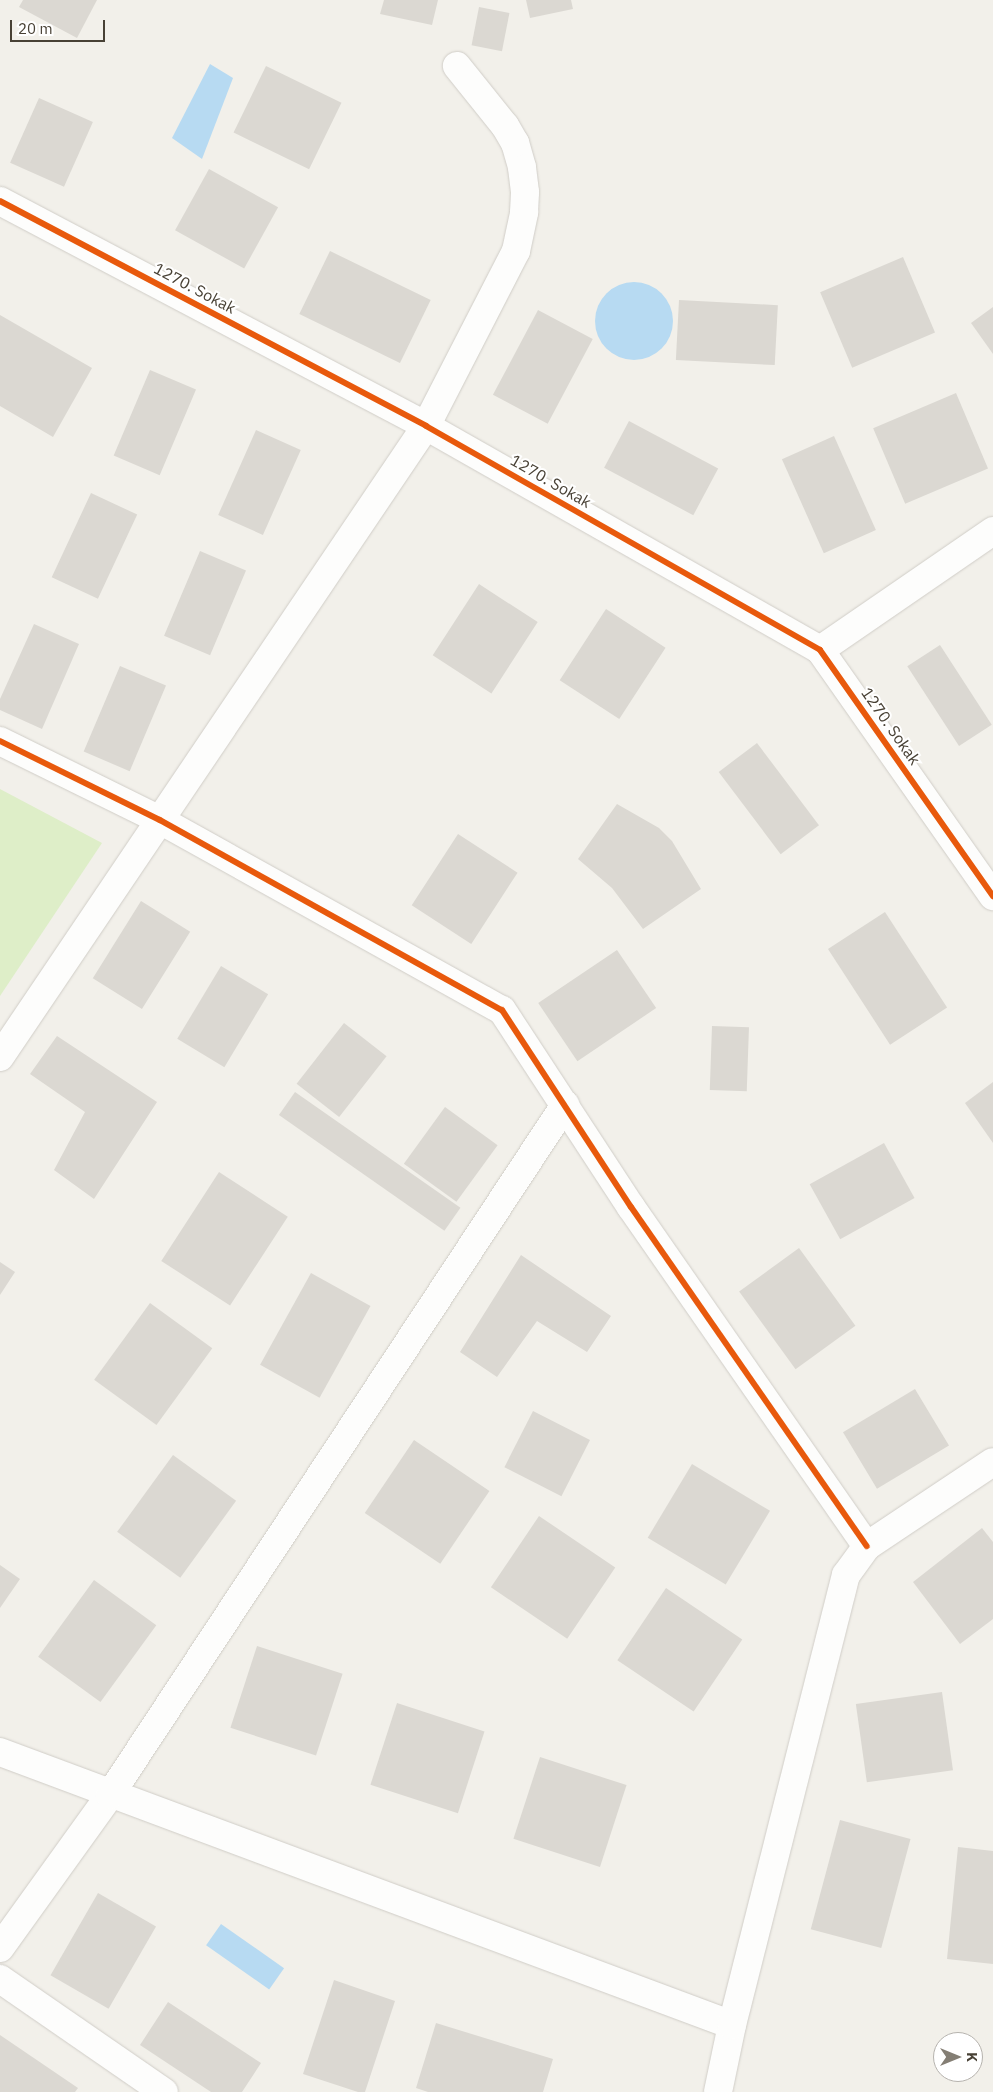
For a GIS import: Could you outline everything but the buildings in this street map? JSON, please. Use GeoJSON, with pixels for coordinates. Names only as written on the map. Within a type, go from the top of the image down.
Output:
{"type":"FeatureCollection","features":[{"type":"Feature","properties":{"kind":"street"},"geometry":{"type":"LineString","coordinates":[[2,1050],[426,426],[516,251],[524,212],[522,168],[515,143],[505,126],[457,66]]}},
{"type":"Feature","properties":{"kind":"street","name":"1270. Sokak"},"geometry":{"type":"LineString","coordinates":[[0,201],[426,426],[820,650],[993,896]]}},
{"type":"Feature","properties":{"kind":"street"},"geometry":{"type":"LineString","coordinates":[[820,650],[993,531]]}},
{"type":"Feature","properties":{"kind":"street"},"geometry":{"type":"LineString","coordinates":[[0,742],[160,820],[502,1010],[631,1206],[868,1546]]}},
{"type":"Feature","properties":{"kind":"street"},"geometry":{"type":"LineString","coordinates":[[0,1948],[110,1794],[565,1105]]}},
{"type":"Feature","properties":{"kind":"street"},"geometry":{"type":"LineString","coordinates":[[718,2092],[732,2025],[846,1574],[868,1546],[993,1462]]}},
{"type":"Feature","properties":{"kind":"street"},"geometry":{"type":"LineString","coordinates":[[0,1752],[732,2025]]}},
{"type":"Feature","properties":{"kind":"street"},"geometry":{"type":"LineString","coordinates":[[0,1979],[164,2092]]}},
{"type":"Feature","properties":{"kind":"green space"},"geometry":{"type":"Polygon","coordinates":[[[0,789],[102,843],[0,996],[0,789]]]}},
{"type":"Feature","properties":{"kind":"water"},"geometry":{"type":"Polygon","coordinates":[[[210,64],[233,78],[202,159],[172,138],[210,64]]]}},
{"type":"Feature","properties":{"kind":"water"},"geometry":{"type":"Polygon","coordinates":[[[626,282],[642,282],[656,288],[667,299],[673,313],[673,329],[667,343],[656,354],[642,360],[626,360],[612,354],[601,343],[595,329],[595,313],[601,299],[612,288],[626,282]]]}},
{"type":"Feature","properties":{"kind":"water"},"geometry":{"type":"Polygon","coordinates":[[[221,1924],[284,1968],[269,1989],[206,1945],[221,1924]]]}},
{"type":"Feature","properties":{"kind":"cycle path"},"geometry":{"type":"LineString","coordinates":[[0,201],[426,426],[820,650],[993,896]]}},
{"type":"Feature","properties":{"kind":"cycle path"},"geometry":{"type":"LineString","coordinates":[[0,741],[160,820],[502,1010],[631,1207],[867,1546]]}}]}
